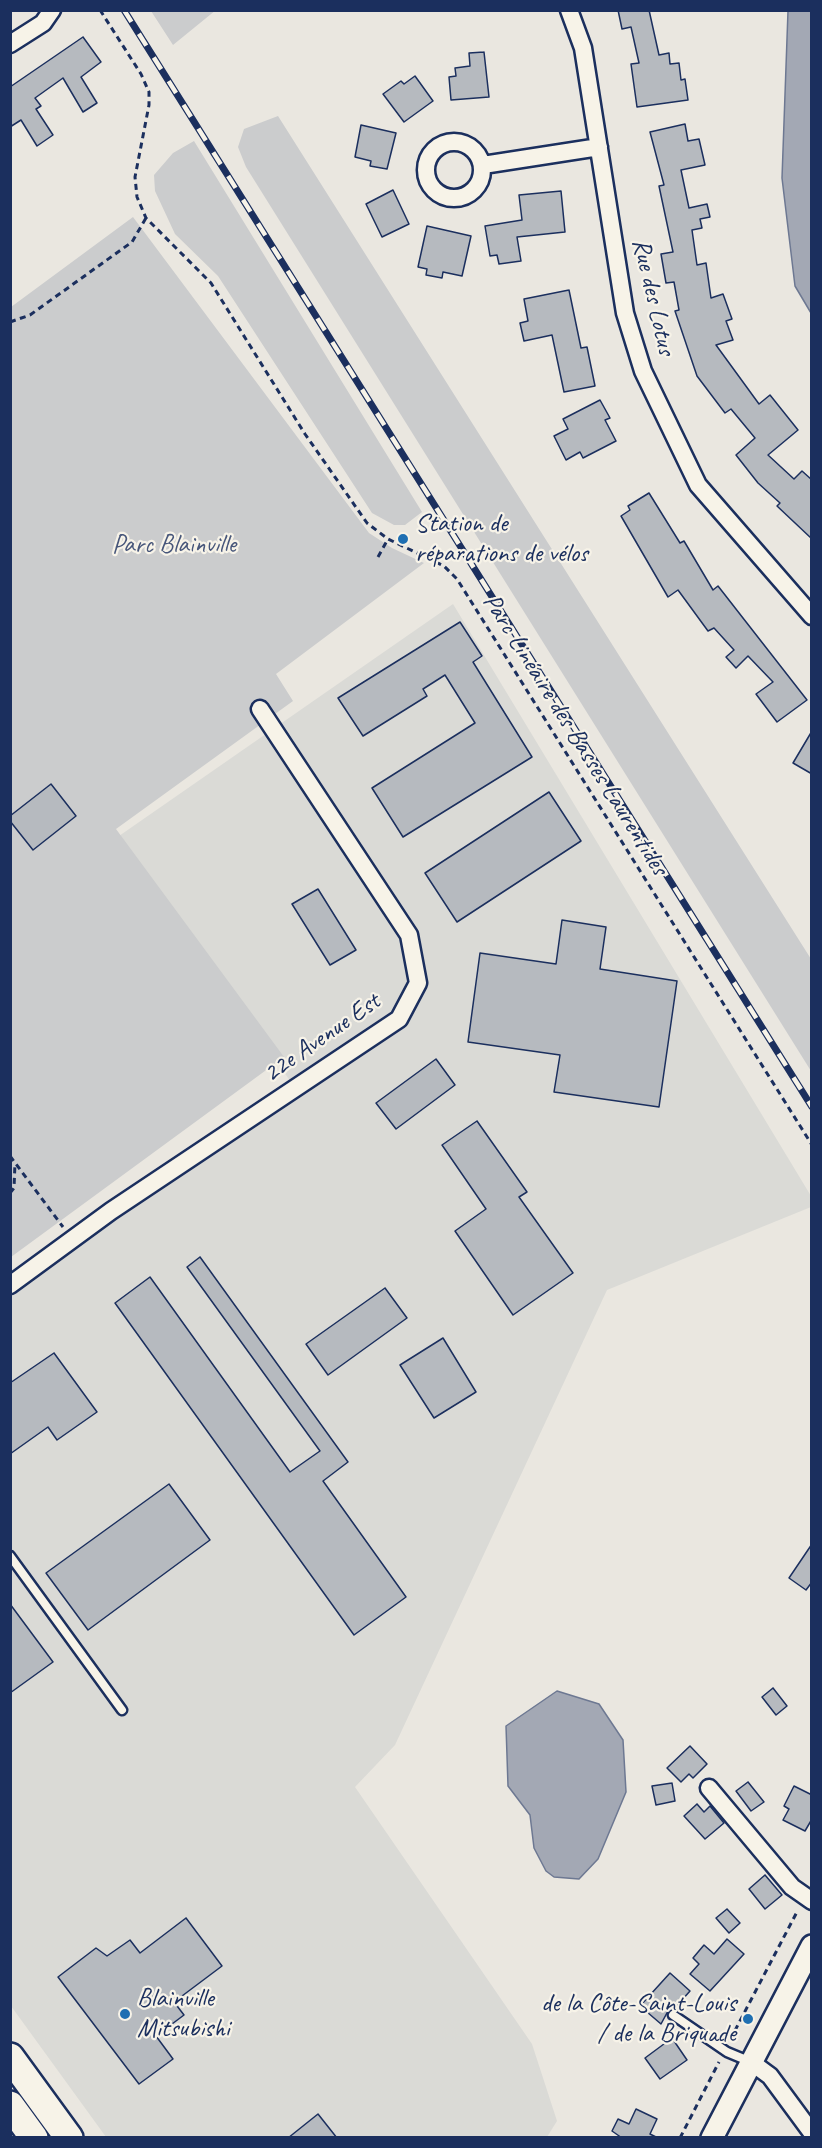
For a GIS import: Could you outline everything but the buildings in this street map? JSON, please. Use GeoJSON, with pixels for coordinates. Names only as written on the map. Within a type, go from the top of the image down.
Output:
{"type":"FeatureCollection","features":[{"type":"Feature","properties":{"kind":"main road"},"geometry":{"type":"LineString","coordinates":[[10,2057],[69,2138]]}},
{"type":"Feature","properties":{"kind":"main road"},"geometry":{"type":"LineString","coordinates":[[10,2105],[34,2138]]}},
{"type":"Feature","properties":{"kind":"street"},"geometry":{"type":"LineString","coordinates":[[10,44],[43,23],[52,10]]}},
{"type":"Feature","properties":{"kind":"street","name":"Rue des Lotus"},"geometry":{"type":"LineString","coordinates":[[569,10],[583,48],[625,313],[643,371],[698,485],[793,598],[812,616]]}},
{"type":"Feature","properties":{"kind":"street"},"geometry":{"type":"LineString","coordinates":[[483,165],[598,147]]}},
{"type":"Feature","properties":{"kind":"street","name":"22e Avenue Est"},"geometry":{"type":"LineString","coordinates":[[10,1285],[72,1240],[399,1018],[418,982],[409,935],[260,710]]}},
{"type":"Feature","properties":{"kind":"street"},"geometry":{"type":"LineString","coordinates":[[709,1788],[806,1903]]}},
{"type":"Feature","properties":{"kind":"street"},"geometry":{"type":"LineString","coordinates":[[712,2138],[812,1946]]}},
{"type":"Feature","properties":{"kind":"street"},"geometry":{"type":"LineString","coordinates":[[751,2062],[770,2076],[812,2133]]}},
{"type":"Feature","properties":{"kind":"lane"},"geometry":{"type":"LineString","coordinates":[[10,1556],[122,1710]]}},
{"type":"Feature","properties":{"kind":"lane"},"geometry":{"type":"LineString","coordinates":[[673,2015],[727,2052],[751,2062]]}},
{"type":"Feature","properties":{"kind":"path","name":"Parc Linéaire des Basses Laurentides"},"geometry":{"type":"LineString","coordinates":[[100,10],[141,74],[148,92],[149,105],[135,177],[137,196],[146,218],[212,283],[318,453],[367,522],[388,539],[440,564],[457,579],[812,1145]]}},
{"type":"Feature","properties":{"kind":"path"},"geometry":{"type":"LineString","coordinates":[[10,322],[30,315],[132,242],[146,218]]}},
{"type":"Feature","properties":{"kind":"path"},"geometry":{"type":"LineString","coordinates":[[378,557],[388,539]]}},
{"type":"Feature","properties":{"kind":"path"},"geometry":{"type":"LineString","coordinates":[[10,1156],[72,1240]]}},
{"type":"Feature","properties":{"kind":"path"},"geometry":{"type":"LineString","coordinates":[[10,1193],[14,1188],[15,1162]]}},
{"type":"Feature","properties":{"kind":"path"},"geometry":{"type":"LineString","coordinates":[[729,2042],[806,1903]]}},
{"type":"Feature","properties":{"kind":"path"},"geometry":{"type":"LineString","coordinates":[[680,2138],[720,2061]]}},
{"type":"Feature","properties":{"kind":"shaded area"},"geometry":{"type":"Polygon","coordinates":[[[788,11],[811,11],[811,313],[795,286],[782,178],[788,11]]]}},
{"type":"Feature","properties":{"kind":"shaded area"},"geometry":{"type":"Polygon","coordinates":[[[453,604],[811,1196],[811,1207],[607,1290],[395,1745],[355,1787],[532,2044],[557,2121],[547,2137],[106,2137],[11,2006],[10,1296],[46,1266],[300,1095],[119,836],[453,604]]]}},
{"type":"Feature","properties":{"kind":"shaded area"},"geometry":{"type":"Polygon","coordinates":[[[557,1691],[599,1704],[623,1740],[626,1792],[598,1859],[579,1879],[554,1877],[546,1871],[534,1848],[530,1815],[508,1786],[506,1726],[557,1691]]]}},
{"type":"Feature","properties":{"kind":"green space"},"geometry":{"type":"Polygon","coordinates":[[[151,10],[216,10],[173,45],[151,11],[151,10]]]}},
{"type":"Feature","properties":{"kind":"green space"},"geometry":{"type":"Polygon","coordinates":[[[278,116],[811,959],[811,1071],[246,167],[238,147],[244,129],[278,116]]]}},
{"type":"Feature","properties":{"kind":"green space"},"geometry":{"type":"Polygon","coordinates":[[[194,141],[422,512],[405,525],[394,525],[372,513],[218,276],[175,234],[155,191],[154,175],[173,153],[194,141]]]}},
{"type":"Feature","properties":{"kind":"green space","name":"Parc Blainville"},"geometry":{"type":"Polygon","coordinates":[[[133,217],[369,533],[392,548],[424,563],[276,674],[293,701],[116,829],[284,1057],[11,1257],[11,307],[133,217]]]}},
{"type":"Feature","properties":{"kind":"railway"},"geometry":{"type":"LineString","coordinates":[[124,10],[812,1107]]}},
{"type":"Feature","properties":{"kind":"place","name":"Station de réparations de vélos"},"geometry":{"type":"Point","coordinates":[403,539]}},
{"type":"Feature","properties":{"kind":"place","name":"Blainville Mitsubishi"},"geometry":{"type":"Point","coordinates":[125,2014]}},
{"type":"Feature","properties":{"kind":"place","name":"de la Côte-Saint-Louis / de la Briquade"},"geometry":{"type":"Point","coordinates":[748,2019]}}]}
